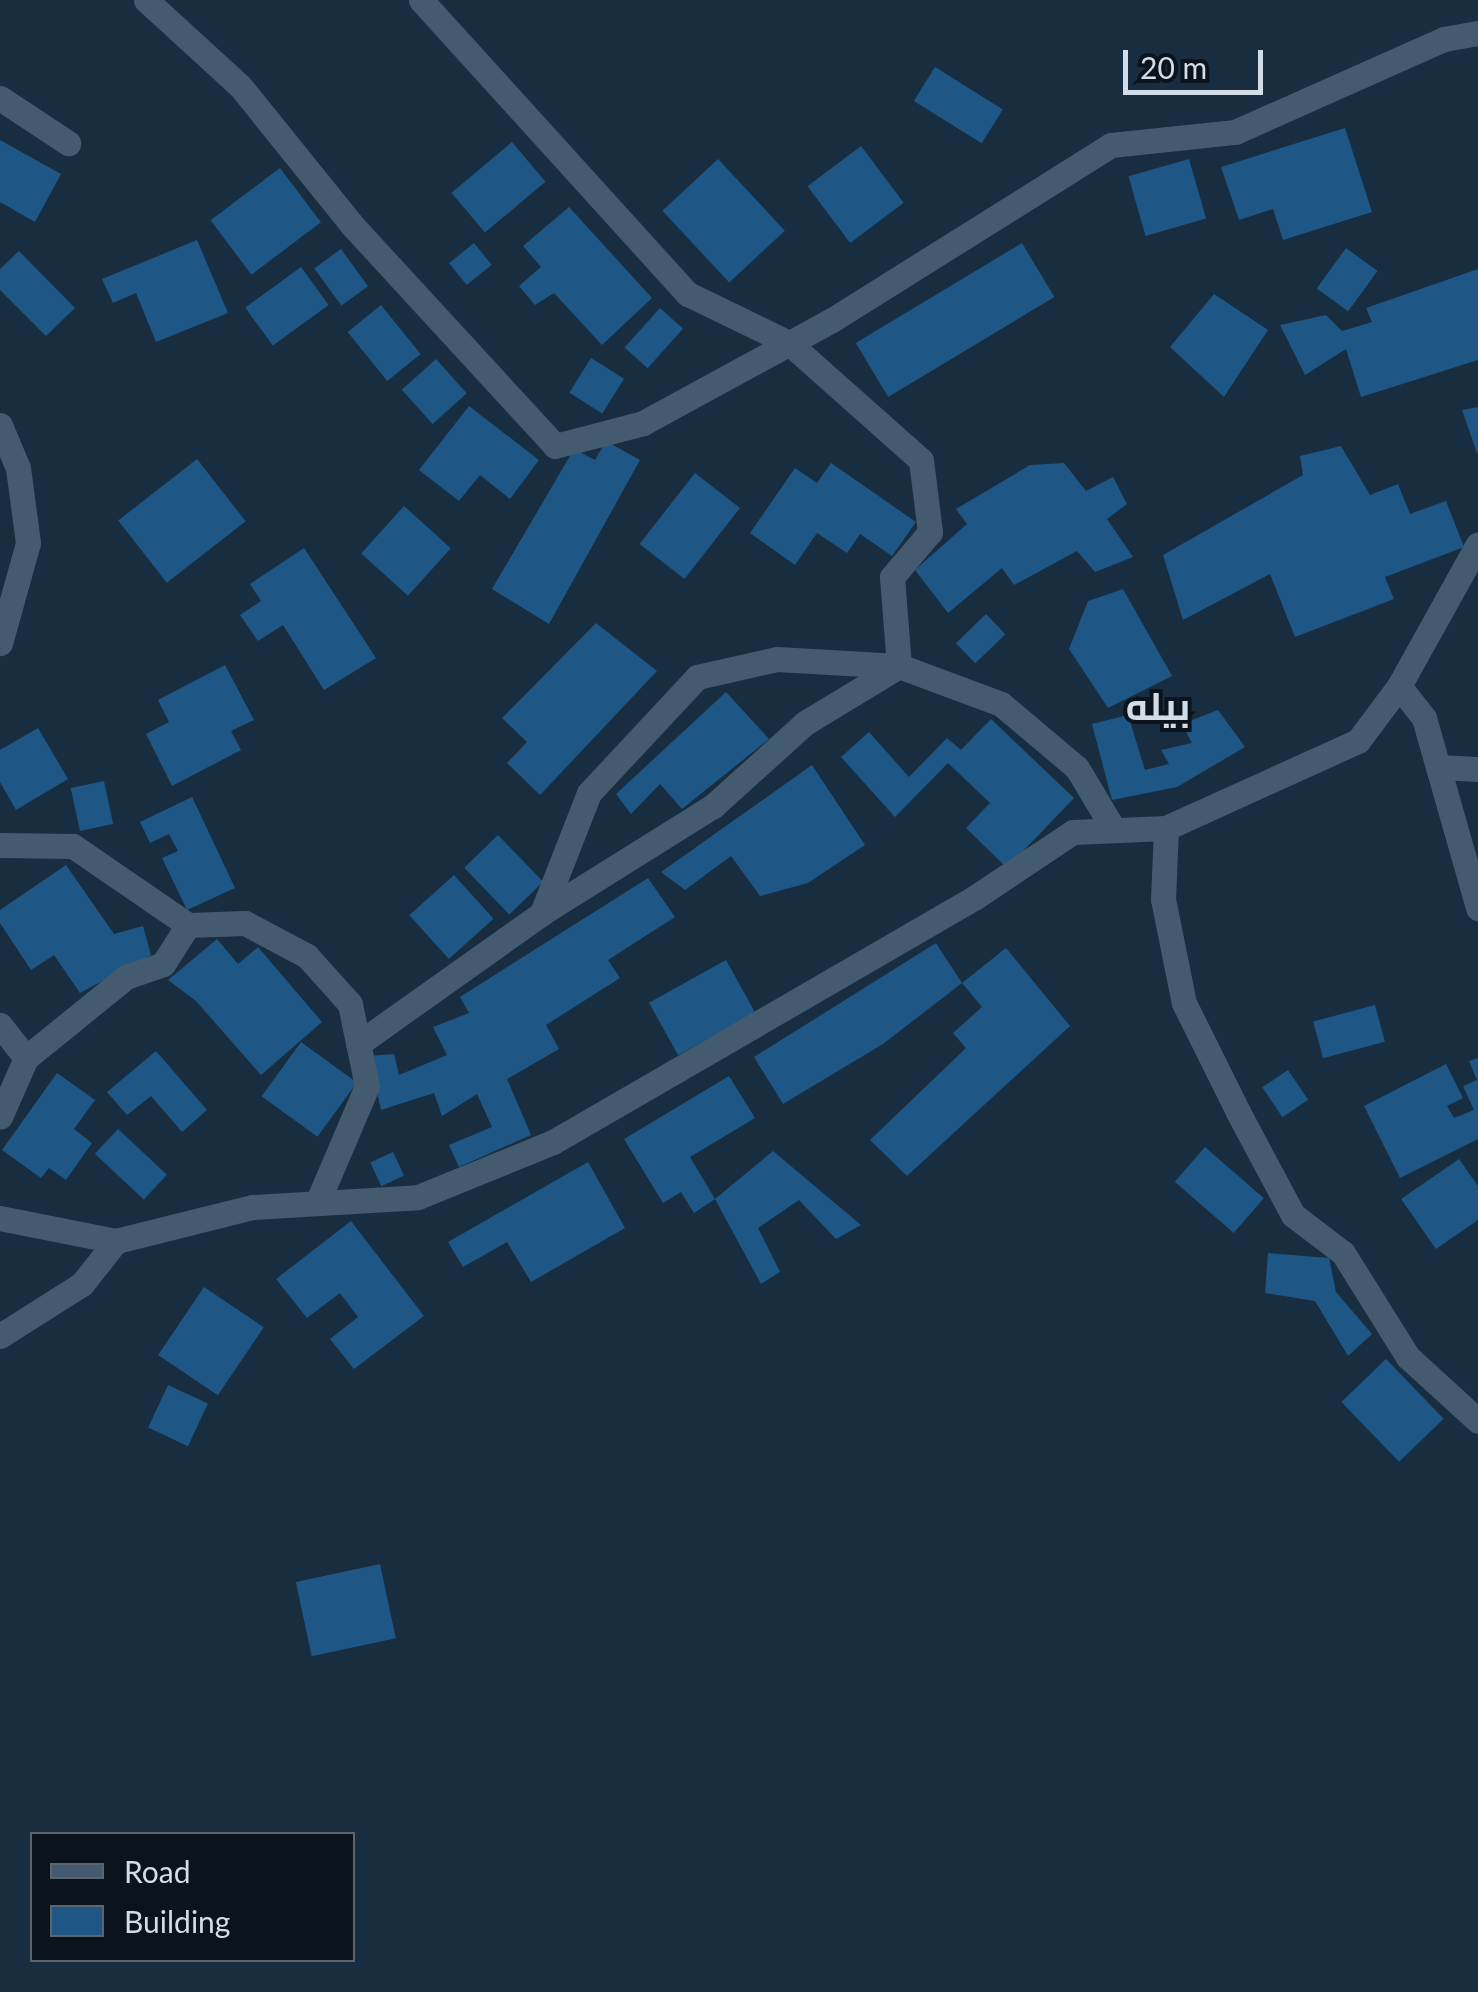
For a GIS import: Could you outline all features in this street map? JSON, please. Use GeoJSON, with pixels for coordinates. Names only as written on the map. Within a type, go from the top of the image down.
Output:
{"type":"FeatureCollection","features":[{"type":"Feature","properties":{"kind":"street"},"geometry":{"type":"LineString","coordinates":[[146,0],[240,86],[352,225],[555,446],[644,423],[789,343],[1111,145],[1234,132],[1444,39],[1478,34]]}},
{"type":"Feature","properties":{"kind":"street"},"geometry":{"type":"LineString","coordinates":[[421,0],[688,294],[789,343],[921,460],[930,532],[892,577],[899,666]]}},
{"type":"Feature","properties":{"kind":"street"},"geometry":{"type":"LineString","coordinates":[[0,98],[68,143]]}},
{"type":"Feature","properties":{"kind":"street"},"geometry":{"type":"LineString","coordinates":[[0,425],[18,468],[28,543],[0,643]]}},
{"type":"Feature","properties":{"kind":"street"},"geometry":{"type":"LineString","coordinates":[[0,1218],[116,1241],[252,1208],[418,1197],[553,1142],[974,898],[1073,832],[1166,828],[1358,741],[1399,686],[1478,544]]}},
{"type":"Feature","properties":{"kind":"street"},"geometry":{"type":"LineString","coordinates":[[542,913],[589,793],[697,677],[777,659],[899,666],[1001,704],[1077,768],[1114,830]]}},
{"type":"Feature","properties":{"kind":"street"},"geometry":{"type":"LineString","coordinates":[[358,1044],[542,913],[713,806],[805,723],[899,666]]}},
{"type":"Feature","properties":{"kind":"street"},"geometry":{"type":"LineString","coordinates":[[1399,686],[1424,718],[1478,908]]}},
{"type":"Feature","properties":{"kind":"street"},"geometry":{"type":"LineString","coordinates":[[1438,766],[1478,769]]}},
{"type":"Feature","properties":{"kind":"street"},"geometry":{"type":"LineString","coordinates":[[1166,828],[1163,900],[1184,1004],[1238,1112],[1293,1215],[1343,1253],[1408,1357],[1478,1421]]}},
{"type":"Feature","properties":{"kind":"street"},"geometry":{"type":"LineString","coordinates":[[0,845],[72,846],[188,925],[244,923],[306,956],[350,1004],[367,1086],[318,1203]]}},
{"type":"Feature","properties":{"kind":"street"},"geometry":{"type":"LineString","coordinates":[[0,1116],[26,1058],[126,977],[163,964],[188,925]]}},
{"type":"Feature","properties":{"kind":"street"},"geometry":{"type":"LineString","coordinates":[[0,1024],[26,1058]]}},
{"type":"Feature","properties":{"kind":"street"},"geometry":{"type":"LineString","coordinates":[[0,1336],[82,1284],[116,1241]]}},
{"type":"Feature","properties":{"kind":"building"},"geometry":{"type":"Polygon","coordinates":[[[935,67],[1003,109],[982,143],[914,101],[935,67]]]}},
{"type":"Feature","properties":{"kind":"building"},"geometry":{"type":"Polygon","coordinates":[[[1345,128],[1372,212],[1283,240],[1273,209],[1239,220],[1221,167],[1345,128]]]}},
{"type":"Feature","properties":{"kind":"building"},"geometry":{"type":"Polygon","coordinates":[[[0,140],[61,174],[35,222],[0,202],[0,140]]]}},
{"type":"Feature","properties":{"kind":"building"},"geometry":{"type":"Polygon","coordinates":[[[512,142],[545,182],[485,233],[451,193],[512,142]]]}},
{"type":"Feature","properties":{"kind":"building"},"geometry":{"type":"Polygon","coordinates":[[[861,146],[904,203],[850,243],[807,186],[861,146]]]}},
{"type":"Feature","properties":{"kind":"building"},"geometry":{"type":"Polygon","coordinates":[[[718,159],[785,231],[729,283],[662,211],[718,159]]]}},
{"type":"Feature","properties":{"kind":"building"},"geometry":{"type":"Polygon","coordinates":[[[1189,159],[1206,219],[1146,236],[1128,176],[1189,159]]]}},
{"type":"Feature","properties":{"kind":"building"},"geometry":{"type":"Polygon","coordinates":[[[280,168],[321,222],[251,275],[211,220],[280,168]]]}},
{"type":"Feature","properties":{"kind":"building"},"geometry":{"type":"Polygon","coordinates":[[[569,207],[652,298],[602,345],[554,293],[535,305],[519,286],[541,267],[523,246],[569,207]]]}},
{"type":"Feature","properties":{"kind":"building"},"geometry":{"type":"Polygon","coordinates":[[[197,240],[228,313],[156,342],[136,293],[113,303],[102,279],[197,240]]]}},
{"type":"Feature","properties":{"kind":"building"},"geometry":{"type":"Polygon","coordinates":[[[474,243],[492,265],[467,285],[449,263],[474,243]]]}},
{"type":"Feature","properties":{"kind":"building"},"geometry":{"type":"Polygon","coordinates":[[[1022,243],[1054,297],[888,397],[856,343],[1022,243]]]}},
{"type":"Feature","properties":{"kind":"building"},"geometry":{"type":"Polygon","coordinates":[[[1346,248],[1378,271],[1348,311],[1317,288],[1346,248]]]}},
{"type":"Feature","properties":{"kind":"building"},"geometry":{"type":"Polygon","coordinates":[[[341,249],[368,286],[341,306],[314,268],[341,249]]]}},
{"type":"Feature","properties":{"kind":"building"},"geometry":{"type":"Polygon","coordinates":[[[19,251],[75,308],[46,336],[0,290],[0,269],[19,251]]]}},
{"type":"Feature","properties":{"kind":"building"},"geometry":{"type":"Polygon","coordinates":[[[301,267],[329,305],[273,346],[245,308],[301,267]]]}},
{"type":"Feature","properties":{"kind":"building"},"geometry":{"type":"Polygon","coordinates":[[[1478,269],[1478,360],[1361,397],[1346,349],[1305,375],[1280,325],[1326,315],[1342,331],[1372,322],[1366,308],[1478,269]]]}},
{"type":"Feature","properties":{"kind":"building"},"geometry":{"type":"Polygon","coordinates":[[[1214,294],[1268,330],[1224,397],[1170,347],[1214,294]]]}},
{"type":"Feature","properties":{"kind":"building"},"geometry":{"type":"Polygon","coordinates":[[[381,305],[421,354],[387,381],[348,332],[381,305]]]}},
{"type":"Feature","properties":{"kind":"building"},"geometry":{"type":"Polygon","coordinates":[[[660,308],[683,329],[648,368],[625,347],[660,308]]]}},
{"type":"Feature","properties":{"kind":"building"},"geometry":{"type":"Polygon","coordinates":[[[591,358],[624,379],[602,413],[569,393],[591,358]]]}},
{"type":"Feature","properties":{"kind":"building"},"geometry":{"type":"Polygon","coordinates":[[[436,359],[467,393],[433,424],[402,390],[436,359]]]}},
{"type":"Feature","properties":{"kind":"building"},"geometry":{"type":"Polygon","coordinates":[[[469,406],[539,460],[510,499],[480,475],[459,501],[419,470],[469,406]]]}},
{"type":"Feature","properties":{"kind":"building"},"geometry":{"type":"Polygon","coordinates":[[[1478,407],[1478,453],[1477,453],[1462,410],[1478,407]]]}},
{"type":"Feature","properties":{"kind":"building"},"geometry":{"type":"Polygon","coordinates":[[[606,441],[640,460],[549,624],[492,589],[574,449],[595,460],[606,441]]]}},
{"type":"Feature","properties":{"kind":"building"},"geometry":{"type":"Polygon","coordinates":[[[1341,446],[1370,495],[1398,484],[1410,514],[1446,501],[1464,547],[1385,577],[1394,599],[1295,637],[1270,574],[1183,620],[1163,555],[1303,475],[1300,456],[1341,446]]]}},
{"type":"Feature","properties":{"kind":"building"},"geometry":{"type":"Polygon","coordinates":[[[197,459],[246,521],[167,583],[118,521],[197,459]]]}},
{"type":"Feature","properties":{"kind":"building"},"geometry":{"type":"Polygon","coordinates":[[[831,463],[916,522],[892,556],[860,534],[847,553],[817,533],[795,565],[750,533],[795,468],[817,483],[831,463]]]}},
{"type":"Feature","properties":{"kind":"building"},"geometry":{"type":"Polygon","coordinates":[[[1064,463],[1086,491],[1113,477],[1127,504],[1107,519],[1133,557],[1095,572],[1077,551],[1014,585],[1002,568],[948,613],[915,570],[967,524],[956,509],[1030,465],[1064,463]]]}},
{"type":"Feature","properties":{"kind":"building"},"geometry":{"type":"Polygon","coordinates":[[[695,473],[740,508],[685,579],[640,544],[695,473]]]}},
{"type":"Feature","properties":{"kind":"building"},"geometry":{"type":"Polygon","coordinates":[[[404,506],[451,548],[408,596],[361,554],[404,506]]]}},
{"type":"Feature","properties":{"kind":"building"},"geometry":{"type":"Polygon","coordinates":[[[304,548],[376,658],[324,690],[283,625],[258,641],[240,615],[261,601],[250,584],[304,548]]]}},
{"type":"Feature","properties":{"kind":"building"},"geometry":{"type":"Polygon","coordinates":[[[1123,589],[1172,676],[1108,708],[1069,649],[1088,601],[1123,589]]]}},
{"type":"Feature","properties":{"kind":"building"},"geometry":{"type":"Polygon","coordinates":[[[986,614],[1005,634],[975,663],[956,643],[986,614]]]}},
{"type":"Feature","properties":{"kind":"building"},"geometry":{"type":"Polygon","coordinates":[[[596,623],[657,671],[540,795],[507,763],[527,742],[502,718],[596,623]]]}},
{"type":"Feature","properties":{"kind":"building"},"geometry":{"type":"Polygon","coordinates":[[[225,665],[254,720],[231,731],[241,750],[172,786],[146,734],[169,722],[158,700],[225,665]]]}},
{"type":"Feature","properties":{"kind":"building"},"geometry":{"type":"Polygon","coordinates":[[[726,692],[769,739],[682,809],[660,784],[631,814],[616,794],[726,692]]]}},
{"type":"Feature","properties":{"kind":"building"},"geometry":{"type":"Polygon","coordinates":[[[1218,710],[1245,747],[1177,787],[1112,800],[1092,724],[1128,715],[1145,770],[1169,764],[1161,750],[1192,743],[1182,724],[1218,710]]]}},
{"type":"Feature","properties":{"kind":"building"},"geometry":{"type":"Polygon","coordinates":[[[991,719],[1074,798],[1007,868],[966,828],[990,803],[948,763],[895,817],[841,757],[869,732],[909,777],[947,738],[961,750],[991,719]]]}},
{"type":"Feature","properties":{"kind":"building"},"geometry":{"type":"Polygon","coordinates":[[[38,728],[68,779],[16,810],[0,782],[0,750],[38,728]]]}},
{"type":"Feature","properties":{"kind":"building"},"geometry":{"type":"Polygon","coordinates":[[[812,765],[865,845],[808,883],[760,896],[731,856],[685,890],[661,872],[812,765]]]}},
{"type":"Feature","properties":{"kind":"building"},"geometry":{"type":"Polygon","coordinates":[[[104,781],[113,824],[80,831],[71,788],[104,781]]]}},
{"type":"Feature","properties":{"kind":"building"},"geometry":{"type":"Polygon","coordinates":[[[192,797],[235,888],[187,910],[162,858],[178,851],[169,834],[150,843],[140,822],[192,797]]]}},
{"type":"Feature","properties":{"kind":"building"},"geometry":{"type":"Polygon","coordinates":[[[498,835],[543,882],[509,914],[464,868],[498,835]]]}},
{"type":"Feature","properties":{"kind":"building"},"geometry":{"type":"Polygon","coordinates":[[[66,865],[114,934],[143,926],[151,955],[80,993],[54,955],[31,970],[0,923],[0,910],[66,865]]]}},
{"type":"Feature","properties":{"kind":"building"},"geometry":{"type":"Polygon","coordinates":[[[454,875],[493,919],[449,959],[409,915],[454,875]]]}},
{"type":"Feature","properties":{"kind":"building"},"geometry":{"type":"Polygon","coordinates":[[[648,878],[675,917],[608,960],[620,978],[546,1025],[559,1049],[507,1079],[531,1135],[459,1167],[449,1145],[492,1127],[477,1094],[442,1116],[434,1093],[381,1110],[369,1056],[394,1054],[399,1075],[447,1055],[433,1027],[469,1013],[460,997],[648,878]]]}},
{"type":"Feature","properties":{"kind":"building"},"geometry":{"type":"Polygon","coordinates":[[[217,939],[238,964],[258,947],[322,1022],[261,1075],[196,1001],[168,980],[217,939]]]}},
{"type":"Feature","properties":{"kind":"building"},"geometry":{"type":"Polygon","coordinates":[[[936,943],[962,983],[883,1044],[783,1104],[754,1057],[936,943]]]}},
{"type":"Feature","properties":{"kind":"building"},"geometry":{"type":"Polygon","coordinates":[[[1006,948],[1070,1026],[907,1176],[870,1140],[966,1048],[953,1033],[982,1007],[962,983],[1006,948]]]}},
{"type":"Feature","properties":{"kind":"building"},"geometry":{"type":"Polygon","coordinates":[[[726,960],[755,1012],[678,1055],[649,1003],[726,960]]]}},
{"type":"Feature","properties":{"kind":"building"},"geometry":{"type":"Polygon","coordinates":[[[1375,1005],[1385,1042],[1323,1058],[1313,1022],[1375,1005]]]}},
{"type":"Feature","properties":{"kind":"building"},"geometry":{"type":"Polygon","coordinates":[[[301,1042],[357,1083],[317,1137],[262,1096],[301,1042]]]}},
{"type":"Feature","properties":{"kind":"building"},"geometry":{"type":"Polygon","coordinates":[[[156,1051],[207,1110],[182,1132],[151,1096],[127,1115],[107,1092],[156,1051]]]}},
{"type":"Feature","properties":{"kind":"building"},"geometry":{"type":"Polygon","coordinates":[[[1478,1058],[1478,1139],[1400,1178],[1364,1106],[1446,1064],[1463,1098],[1447,1106],[1454,1118],[1474,1110],[1463,1086],[1477,1080],[1469,1061],[1478,1058]]]}},
{"type":"Feature","properties":{"kind":"building"},"geometry":{"type":"Polygon","coordinates":[[[1288,1070],[1308,1100],[1282,1117],[1262,1087],[1288,1070]]]}},
{"type":"Feature","properties":{"kind":"building"},"geometry":{"type":"Polygon","coordinates":[[[57,1073],[95,1100],[74,1129],[92,1143],[66,1180],[49,1168],[41,1178],[2,1150],[57,1073]]]}},
{"type":"Feature","properties":{"kind":"building"},"geometry":{"type":"Polygon","coordinates":[[[729,1076],[755,1118],[690,1157],[715,1199],[694,1213],[681,1192],[663,1203],[624,1139],[729,1076]]]}},
{"type":"Feature","properties":{"kind":"building"},"geometry":{"type":"Polygon","coordinates":[[[118,1129],[167,1175],[144,1200],[95,1154],[118,1129]]]}},
{"type":"Feature","properties":{"kind":"building"},"geometry":{"type":"Polygon","coordinates":[[[1205,1147],[1264,1198],[1234,1233],[1175,1182],[1205,1147]]]}},
{"type":"Feature","properties":{"kind":"building"},"geometry":{"type":"Polygon","coordinates":[[[773,1151],[861,1225],[836,1239],[799,1200],[758,1228],[780,1272],[761,1284],[715,1199],[773,1151]]]}},
{"type":"Feature","properties":{"kind":"building"},"geometry":{"type":"Polygon","coordinates":[[[393,1152],[404,1176],[381,1186],[370,1163],[393,1152]]]}},
{"type":"Feature","properties":{"kind":"building"},"geometry":{"type":"Polygon","coordinates":[[[1459,1159],[1478,1186],[1478,1220],[1436,1249],[1401,1199],[1459,1159]]]}},
{"type":"Feature","properties":{"kind":"building"},"geometry":{"type":"Polygon","coordinates":[[[588,1162],[625,1228],[531,1282],[507,1242],[463,1267],[448,1242],[588,1162]]]}},
{"type":"Feature","properties":{"kind":"building"},"geometry":{"type":"Polygon","coordinates":[[[351,1221],[424,1316],[354,1369],[330,1339],[358,1317],[340,1293],[307,1318],[276,1279],[351,1221]]]}},
{"type":"Feature","properties":{"kind":"building"},"geometry":{"type":"Polygon","coordinates":[[[1268,1253],[1329,1258],[1336,1292],[1372,1334],[1348,1356],[1315,1301],[1265,1293],[1268,1253]]]}},
{"type":"Feature","properties":{"kind":"building"},"geometry":{"type":"Polygon","coordinates":[[[204,1287],[264,1327],[218,1395],[158,1355],[204,1287]]]}},
{"type":"Feature","properties":{"kind":"building"},"geometry":{"type":"Polygon","coordinates":[[[1386,1359],[1444,1419],[1399,1462],[1341,1402],[1386,1359]]]}},
{"type":"Feature","properties":{"kind":"building"},"geometry":{"type":"Polygon","coordinates":[[[168,1385],[208,1404],[188,1446],[148,1428],[168,1385]]]}},
{"type":"Feature","properties":{"kind":"building"},"geometry":{"type":"Polygon","coordinates":[[[380,1564],[396,1638],[312,1656],[296,1582],[380,1564]]]}},
{"type":"Feature","properties":{"kind":"district","name":"بیله"},"geometry":{"type":"Point","coordinates":[1158,706]}}]}
